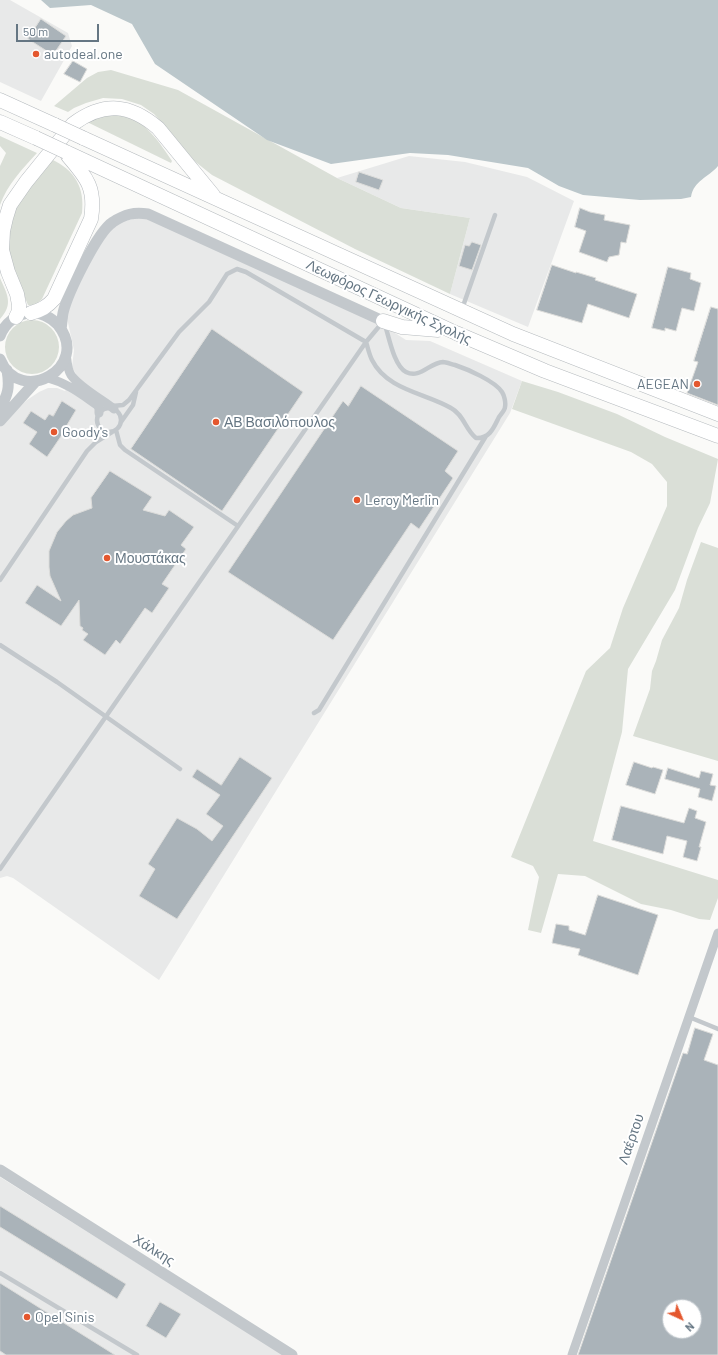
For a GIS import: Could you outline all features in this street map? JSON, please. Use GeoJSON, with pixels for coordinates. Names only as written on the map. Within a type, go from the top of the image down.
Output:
{"type":"FeatureCollection","features":[{"type":"Feature","properties":{"kind":"main road","name":"Λεωφόρος Γεωργικής Σχολής"},"geometry":{"type":"LineString","coordinates":[[0,100],[543,347],[718,414]]}},
{"type":"Feature","properties":{"kind":"main road"},"geometry":{"type":"LineString","coordinates":[[7,324],[19,311],[17,294],[8,272],[2,250],[3,231],[10,206],[26,182],[73,124],[79,119],[107,108],[127,110],[138,113],[158,128],[214,197]]}},
{"type":"Feature","properties":{"kind":"main road","name":"Λεωφόρος Γεωργικής Σχολής"},"geometry":{"type":"LineString","coordinates":[[0,122],[456,333],[545,371],[718,436]]}},
{"type":"Feature","properties":{"kind":"main road"},"geometry":{"type":"LineString","coordinates":[[31,313],[42,310],[54,299],[91,219],[93,206],[92,193],[88,183],[66,152]]}},
{"type":"Feature","properties":{"kind":"main road"},"geometry":{"type":"LineString","coordinates":[[384,321],[402,327],[432,329],[456,333]]}},
{"type":"Feature","properties":{"kind":"street"},"geometry":{"type":"LineString","coordinates":[[61,329],[67,299],[98,238],[112,223],[123,216],[136,212],[148,214],[384,321]]}},
{"type":"Feature","properties":{"kind":"street"},"geometry":{"type":"LineString","coordinates":[[0,336],[7,324],[23,314],[40,314],[56,322],[65,336],[68,367],[71,375],[79,384],[112,408]]}},
{"type":"Feature","properties":{"kind":"street"},"geometry":{"type":"LineString","coordinates":[[2,363],[15,377],[25,381],[36,382],[48,378],[60,368],[66,353]]}},
{"type":"Feature","properties":{"kind":"street"},"geometry":{"type":"LineString","coordinates":[[0,409],[3,399],[9,389],[9,382],[2,363]]}},
{"type":"Feature","properties":{"kind":"street"},"geometry":{"type":"LineString","coordinates":[[48,378],[65,384],[87,398],[97,405],[99,408],[99,413]]}},
{"type":"Feature","properties":{"kind":"street"},"geometry":{"type":"LineString","coordinates":[[0,421],[36,382]]}},
{"type":"Feature","properties":{"kind":"street","name":"Λαέρτου"},"geometry":{"type":"LineString","coordinates":[[572,1355],[718,933]]}},
{"type":"Feature","properties":{"kind":"street","name":"Χάλκης"},"geometry":{"type":"LineString","coordinates":[[0,1170],[292,1355]]}},
{"type":"Feature","properties":{"kind":"lane"},"geometry":{"type":"LineString","coordinates":[[461,311],[496,215]]}},
{"type":"Feature","properties":{"kind":"lane"},"geometry":{"type":"LineString","coordinates":[[114,431],[104,431],[98,425],[99,413],[108,408],[123,405],[136,392],[179,332],[209,302],[228,274],[237,269],[246,272],[366,342],[371,359],[379,370],[387,377],[409,390],[452,408],[461,415],[471,434],[476,438],[482,438],[491,432],[505,407],[505,399],[497,386],[491,381],[455,365],[443,362],[413,374],[406,372],[399,366],[384,321]]}},
{"type":"Feature","properties":{"kind":"lane"},"geometry":{"type":"LineString","coordinates":[[0,869],[366,342],[384,321]]}},
{"type":"Feature","properties":{"kind":"lane"},"geometry":{"type":"LineString","coordinates":[[0,580],[87,451],[96,442],[114,431],[121,422],[133,404],[136,392]]}},
{"type":"Feature","properties":{"kind":"lane"},"geometry":{"type":"LineString","coordinates":[[112,408],[120,414],[121,422]]}},
{"type":"Feature","properties":{"kind":"lane"},"geometry":{"type":"LineString","coordinates":[[114,431],[120,445],[125,450],[238,526]]}},
{"type":"Feature","properties":{"kind":"lane"},"geometry":{"type":"LineString","coordinates":[[314,713],[319,710],[486,436]]}},
{"type":"Feature","properties":{"kind":"lane"},"geometry":{"type":"LineString","coordinates":[[0,645],[180,768]]}},
{"type":"Feature","properties":{"kind":"lane"},"geometry":{"type":"LineString","coordinates":[[689,1017],[718,1029]]}},
{"type":"Feature","properties":{"kind":"lane"},"geometry":{"type":"LineString","coordinates":[[0,1273],[137,1355]]}},
{"type":"Feature","properties":{"kind":"shaded area","name":"autodeal.one"},"geometry":{"type":"Polygon","coordinates":[[[0,0],[10,0],[68,33],[72,46],[41,101],[0,82],[0,0]]]}},
{"type":"Feature","properties":{"kind":"shaded area"},"geometry":{"type":"Polygon","coordinates":[[[41,0],[718,0],[718,166],[698,183],[691,197],[681,199],[640,200],[583,195],[559,186],[528,168],[448,155],[410,153],[331,164],[267,140],[155,64],[132,24],[91,5],[50,8],[41,0]]]}},
{"type":"Feature","properties":{"kind":"shaded area"},"geometry":{"type":"Polygon","coordinates":[[[111,70],[178,90],[337,178],[401,208],[470,218],[450,294],[355,249],[212,175],[183,152],[165,126],[154,114],[141,105],[122,99],[103,98],[86,103],[68,112],[54,106],[87,78],[98,72],[111,70]]]}},
{"type":"Feature","properties":{"kind":"shaded area"},"geometry":{"type":"Polygon","coordinates":[[[110,115],[121,115],[131,118],[145,127],[162,147],[172,161],[171,163],[85,121],[110,115]]]}},
{"type":"Feature","properties":{"kind":"shaded area"},"geometry":{"type":"Polygon","coordinates":[[[0,136],[37,153],[11,184],[0,205],[0,166],[6,153],[0,146],[0,136]]]}},
{"type":"Feature","properties":{"kind":"shaded area"},"geometry":{"type":"Polygon","coordinates":[[[409,156],[465,162],[527,177],[574,201],[528,327],[450,294],[470,218],[401,208],[337,178],[409,156]]]}},
{"type":"Feature","properties":{"kind":"shaded area"},"geometry":{"type":"Polygon","coordinates":[[[51,159],[59,163],[72,174],[77,181],[82,196],[82,213],[42,299],[36,305],[28,305],[13,270],[7,250],[14,207],[51,159]]]}},
{"type":"Feature","properties":{"kind":"shaded area"},"geometry":{"type":"Polygon","coordinates":[[[152,215],[373,319],[406,340],[430,341],[522,381],[510,413],[159,980],[13,878],[7,876],[0,878],[0,427],[8,417],[27,400],[39,392],[48,388],[57,388],[65,391],[72,382],[76,374],[72,367],[74,350],[67,318],[70,302],[84,269],[114,223],[152,215]]]}},
{"type":"Feature","properties":{"kind":"shaded area"},"geometry":{"type":"Polygon","coordinates":[[[0,278],[7,294],[8,304],[7,309],[0,319],[0,278]]]}},
{"type":"Feature","properties":{"kind":"shaded area"},"geometry":{"type":"Polygon","coordinates":[[[27,320],[37,320],[47,324],[55,332],[59,342],[59,352],[55,362],[47,370],[37,374],[27,374],[17,370],[9,362],[5,352],[5,342],[9,332],[17,324],[27,320]]]}},
{"type":"Feature","properties":{"kind":"shaded area"},"geometry":{"type":"Polygon","coordinates":[[[522,381],[558,392],[617,414],[665,437],[718,459],[710,503],[698,528],[675,590],[628,669],[622,732],[593,841],[718,880],[718,898],[710,920],[699,919],[671,910],[641,904],[585,876],[558,874],[541,933],[528,930],[539,877],[533,866],[511,857],[586,671],[610,648],[623,608],[667,506],[667,482],[652,464],[631,452],[512,409],[522,381]]]}},
{"type":"Feature","properties":{"kind":"shaded area"},"geometry":{"type":"Polygon","coordinates":[[[701,542],[718,548],[718,761],[633,736],[650,689],[652,671],[662,640],[679,608],[687,580],[701,542]]]}},
{"type":"Feature","properties":{"kind":"shaded area"},"geometry":{"type":"Polygon","coordinates":[[[0,1177],[153,1273],[285,1355],[0,1355],[0,1177]]]}},
{"type":"Feature","properties":{"kind":"building"},"geometry":{"type":"Polygon","coordinates":[[[41,19],[66,36],[53,55],[28,39],[41,19]]]}},
{"type":"Feature","properties":{"kind":"building"},"geometry":{"type":"Polygon","coordinates":[[[73,61],[87,69],[80,82],[64,74],[73,61]]]}},
{"type":"Feature","properties":{"kind":"building"},"geometry":{"type":"Polygon","coordinates":[[[359,172],[383,180],[379,190],[356,182],[359,172]]]}},
{"type":"Feature","properties":{"kind":"building"},"geometry":{"type":"Polygon","coordinates":[[[580,208],[605,215],[604,220],[630,225],[626,243],[621,242],[619,255],[609,257],[607,262],[579,252],[586,231],[575,227],[580,208]]]}},
{"type":"Feature","properties":{"kind":"building"},"geometry":{"type":"Polygon","coordinates":[[[472,242],[481,245],[472,270],[459,266],[465,245],[469,246],[472,242]]]}},
{"type":"Feature","properties":{"kind":"building"},"geometry":{"type":"Polygon","coordinates":[[[552,265],[596,278],[595,280],[637,294],[629,318],[588,304],[582,323],[537,310],[552,265]]]}},
{"type":"Feature","properties":{"kind":"building"},"geometry":{"type":"Polygon","coordinates":[[[668,267],[691,273],[690,279],[701,283],[694,311],[682,308],[676,331],[665,328],[665,331],[652,328],[668,267]]]}},
{"type":"Feature","properties":{"kind":"building"},"geometry":{"type":"Polygon","coordinates":[[[711,307],[718,309],[718,405],[687,393],[698,362],[694,361],[711,307]]]}},
{"type":"Feature","properties":{"kind":"building","name":"ΑΒ Βασιλόπουλος"},"geometry":{"type":"Polygon","coordinates":[[[212,329],[303,392],[222,511],[131,449],[212,329]]]}},
{"type":"Feature","properties":{"kind":"building","name":"Leroy Merlin"},"geometry":{"type":"Polygon","coordinates":[[[361,386],[458,451],[445,471],[453,478],[419,529],[411,523],[333,640],[228,572],[343,401],[348,406],[361,386]]]}},
{"type":"Feature","properties":{"kind":"building"},"geometry":{"type":"Polygon","coordinates":[[[62,401],[76,410],[67,425],[68,426],[47,457],[29,444],[37,432],[23,423],[31,411],[45,420],[49,414],[53,416],[62,401]]]}},
{"type":"Feature","properties":{"kind":"building"},"geometry":{"type":"Polygon","coordinates":[[[110,471],[152,497],[143,510],[165,516],[169,510],[194,527],[181,545],[186,549],[162,584],[169,588],[152,613],[145,608],[120,644],[116,640],[105,655],[83,640],[88,634],[82,630],[83,628],[80,626],[79,600],[61,626],[25,603],[37,585],[61,601],[50,576],[49,551],[57,532],[66,521],[73,515],[92,508],[91,498],[110,471]]]}},
{"type":"Feature","properties":{"kind":"building"},"geometry":{"type":"Polygon","coordinates":[[[240,757],[272,778],[177,919],[139,896],[155,869],[148,864],[177,818],[197,829],[212,841],[223,826],[206,814],[220,795],[192,777],[197,769],[221,785],[240,757]]]}},
{"type":"Feature","properties":{"kind":"building"},"geometry":{"type":"Polygon","coordinates":[[[634,762],[663,770],[655,794],[626,785],[634,762]]]}},
{"type":"Feature","properties":{"kind":"building"},"geometry":{"type":"Polygon","coordinates":[[[668,768],[699,778],[701,771],[713,774],[710,785],[716,786],[712,801],[698,797],[700,789],[665,779],[668,768]]]}},
{"type":"Feature","properties":{"kind":"building"},"geometry":{"type":"Polygon","coordinates":[[[621,806],[684,823],[689,808],[697,811],[695,818],[706,822],[697,861],[683,857],[687,841],[667,836],[663,854],[612,840],[621,806]]]}},
{"type":"Feature","properties":{"kind":"building"},"geometry":{"type":"Polygon","coordinates":[[[598,895],[658,915],[638,975],[578,955],[580,949],[552,943],[556,924],[569,926],[569,930],[585,935],[598,895]]]}},
{"type":"Feature","properties":{"kind":"building"},"geometry":{"type":"Polygon","coordinates":[[[695,1028],[713,1034],[704,1060],[718,1065],[718,1355],[578,1355],[683,1053],[687,1054],[695,1028]]]}},
{"type":"Feature","properties":{"kind":"building"},"geometry":{"type":"Polygon","coordinates":[[[0,1206],[126,1284],[117,1299],[0,1227],[0,1206]]]}},
{"type":"Feature","properties":{"kind":"building","name":"Opel Sinis"},"geometry":{"type":"Polygon","coordinates":[[[0,1283],[115,1355],[6,1355],[0,1351],[0,1283]]]}},
{"type":"Feature","properties":{"kind":"building"},"geometry":{"type":"Polygon","coordinates":[[[160,1302],[181,1314],[166,1338],[146,1326],[160,1302]]]}},
{"type":"Feature","properties":{"kind":"place","name":"autodeal.one"},"geometry":{"type":"Point","coordinates":[36,54]}},
{"type":"Feature","properties":{"kind":"place","name":"AEGEAN"},"geometry":{"type":"Point","coordinates":[697,384]}},
{"type":"Feature","properties":{"kind":"place","name":"ΑΒ Βασιλόπουλος"},"geometry":{"type":"Point","coordinates":[216,422]}},
{"type":"Feature","properties":{"kind":"place","name":"Goody's"},"geometry":{"type":"Point","coordinates":[54,432]}},
{"type":"Feature","properties":{"kind":"place","name":"Leroy Merlin"},"geometry":{"type":"Point","coordinates":[357,500]}},
{"type":"Feature","properties":{"kind":"place","name":"Μουστάκας"},"geometry":{"type":"Point","coordinates":[107,558]}},
{"type":"Feature","properties":{"kind":"place","name":"Opel Sinis"},"geometry":{"type":"Point","coordinates":[27,1317]}}]}
